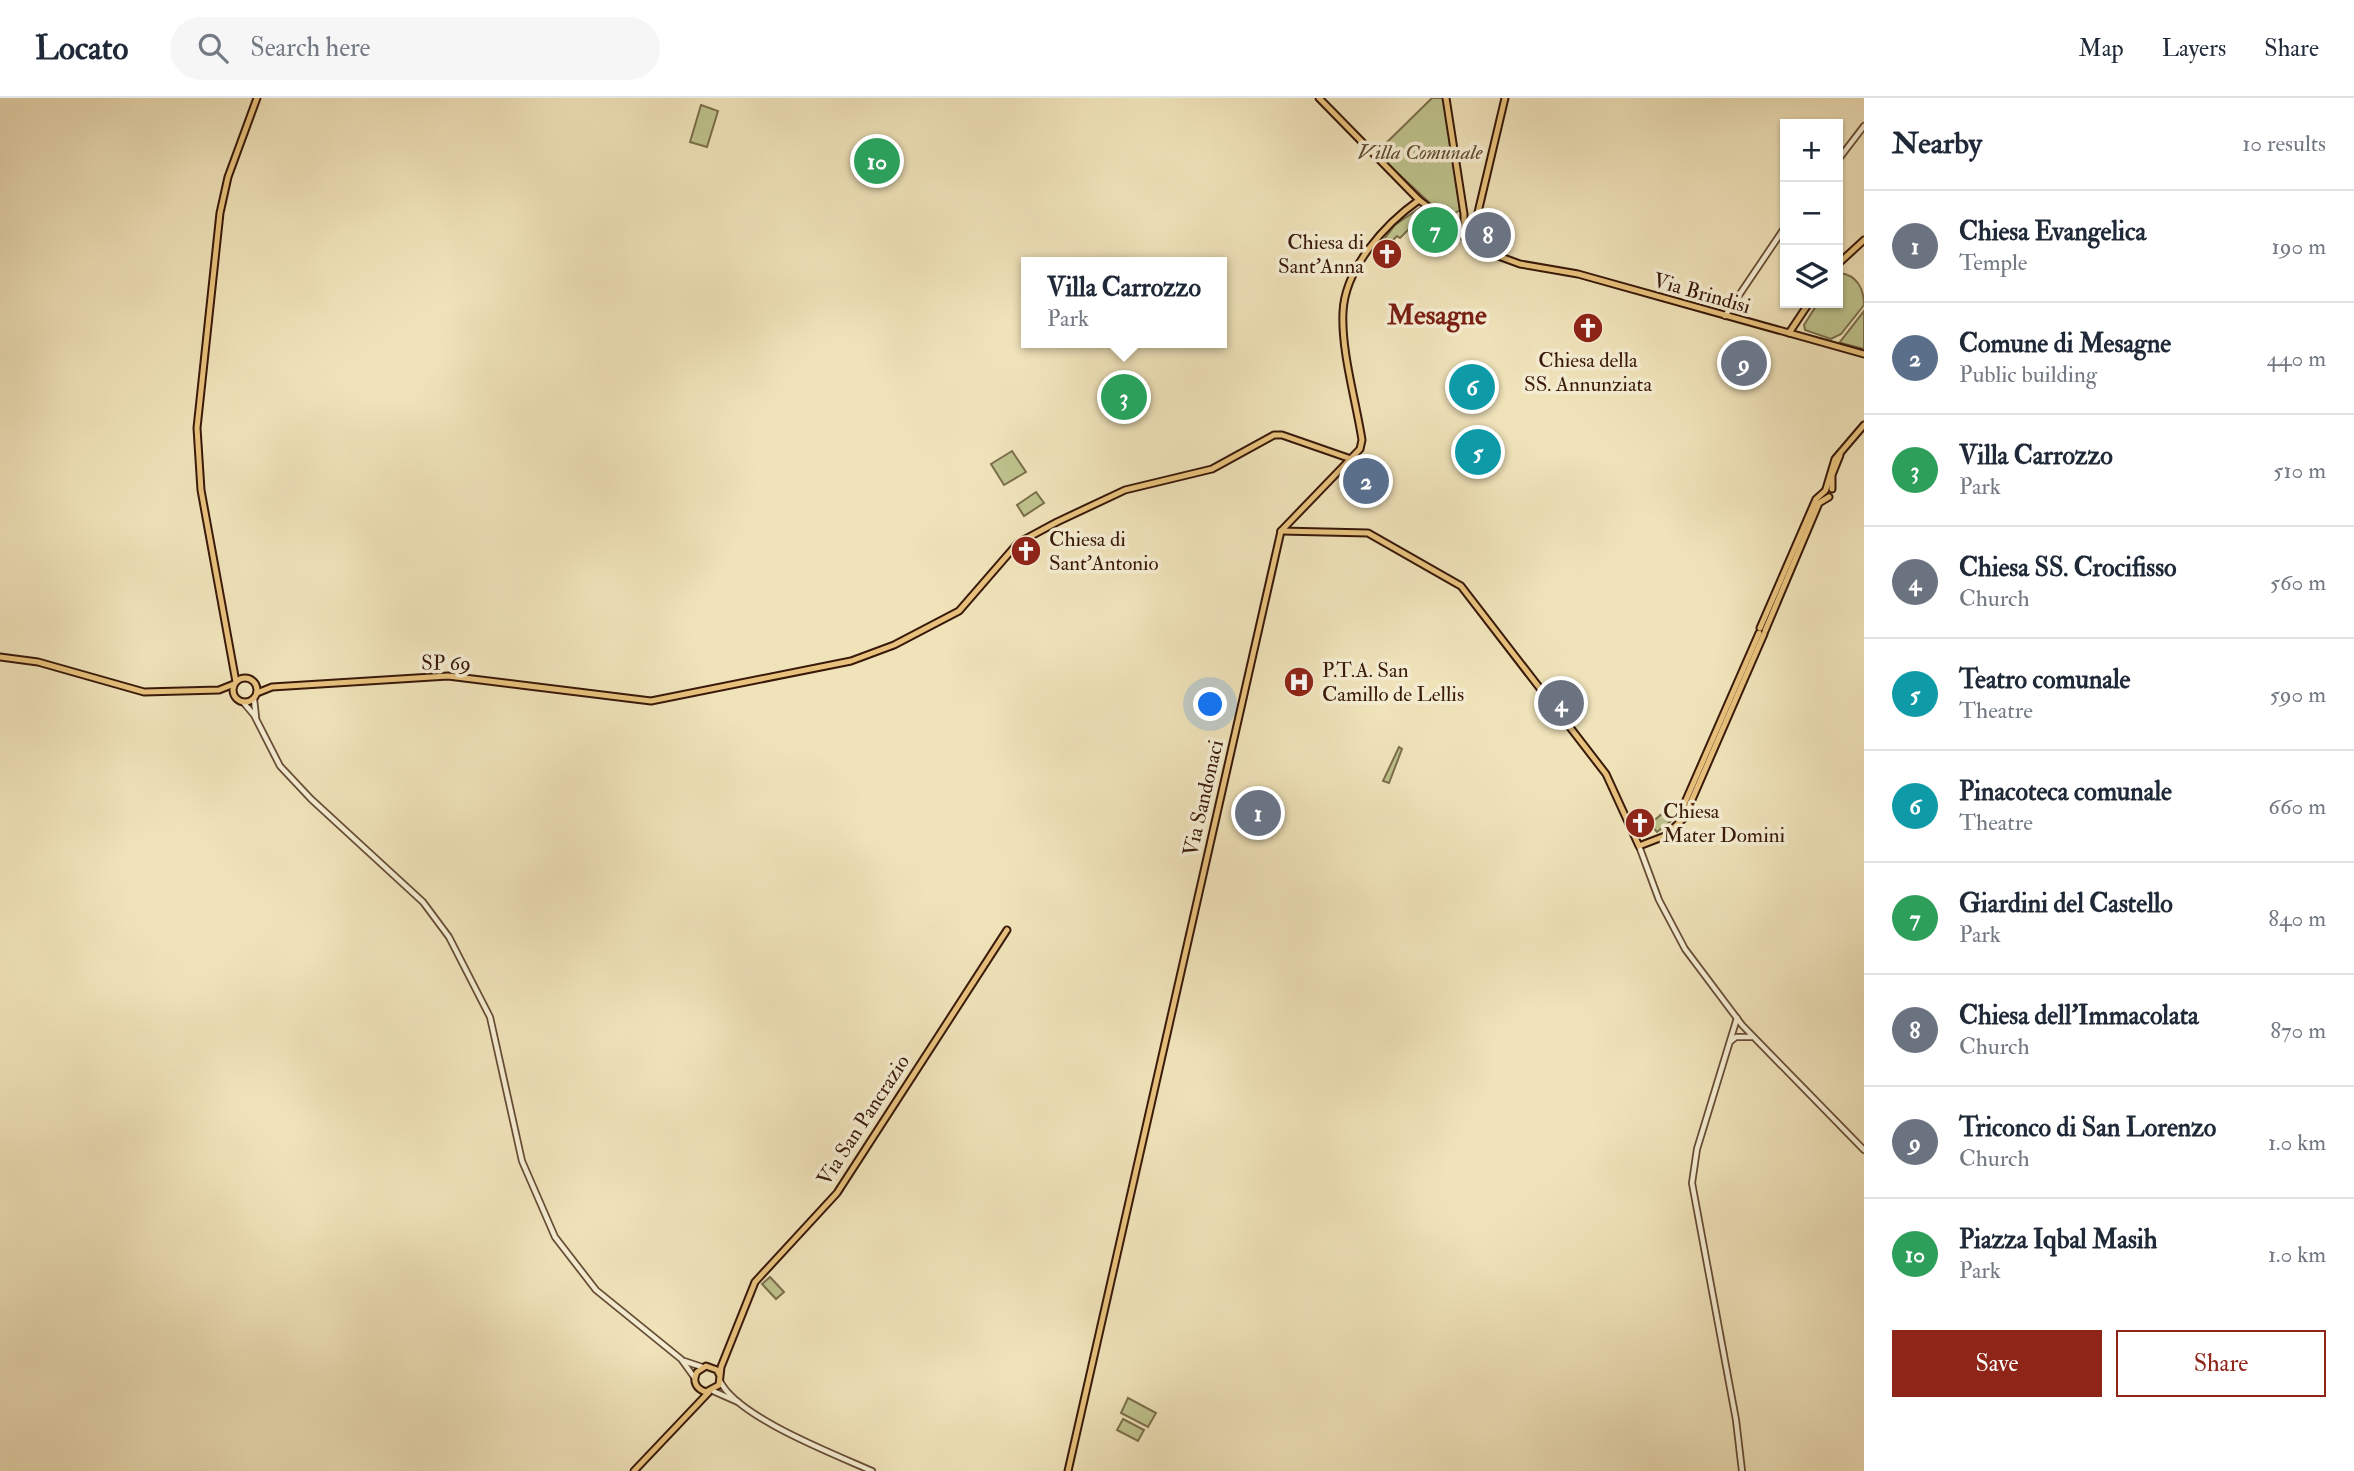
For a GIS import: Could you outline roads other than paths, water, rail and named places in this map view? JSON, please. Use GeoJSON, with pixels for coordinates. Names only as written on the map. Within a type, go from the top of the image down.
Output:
{"type":"FeatureCollection","features":[{"type":"Feature","properties":{"kind":"main road"},"geometry":{"type":"LineString","coordinates":[[234,696],[233,656],[201,490],[197,428],[220,213],[228,177],[257,98]]}},
{"type":"Feature","properties":{"kind":"main road","name":"Via Brindisi"},"geometry":{"type":"LineString","coordinates":[[1319,98],[1419,200],[1471,242],[1508,260],[1573,274],[1864,354]]}},
{"type":"Feature","properties":{"kind":"main road"},"geometry":{"type":"LineString","coordinates":[[1447,98],[1464,214],[1464,237]]}},
{"type":"Feature","properties":{"kind":"main road"},"geometry":{"type":"LineString","coordinates":[[1471,242],[1505,98]]}},
{"type":"Feature","properties":{"kind":"main road"},"geometry":{"type":"LineString","coordinates":[[1281,531],[1360,449],[1362,440],[1343,314],[1348,291],[1351,279],[1385,228],[1419,200]]}},
{"type":"Feature","properties":{"kind":"main road"},"geometry":{"type":"LineString","coordinates":[[1843,259],[1864,240]]}},
{"type":"Feature","properties":{"kind":"main road"},"geometry":{"type":"LineString","coordinates":[[1789,333],[1806,308]]}},
{"type":"Feature","properties":{"kind":"main road"},"geometry":{"type":"LineString","coordinates":[[1281,531],[1368,533],[1461,586],[1606,774],[1639,846],[1665,836],[1679,824],[1816,499],[1828,491],[1831,468],[1864,425]]}},
{"type":"Feature","properties":{"kind":"main road","name":"SP 69"},"geometry":{"type":"LineString","coordinates":[[272,687],[448,676],[652,701],[851,661],[894,645],[959,611],[1018,543],[1125,490],[1204,471],[1274,435],[1291,438],[1351,459]]}},
{"type":"Feature","properties":{"kind":"main road","name":"Via Sandonaci"},"geometry":{"type":"LineString","coordinates":[[1068,1471],[1281,531]]}},
{"type":"Feature","properties":{"kind":"main road"},"geometry":{"type":"LineString","coordinates":[[233,656],[245,678],[272,687]]}},
{"type":"Feature","properties":{"kind":"main road"},"geometry":{"type":"LineString","coordinates":[[0,657],[38,662],[127,690],[219,690],[243,702],[272,687]]}},
{"type":"Feature","properties":{"kind":"main road"},"geometry":{"type":"LineString","coordinates":[[219,690],[245,678]]}},
{"type":"Feature","properties":{"kind":"main road"},"geometry":{"type":"LineString","coordinates":[[253,681],[255,696]]}},
{"type":"Feature","properties":{"kind":"main road","name":"Via San Pancrazio"},"geometry":{"type":"LineString","coordinates":[[720,1379],[724,1359],[760,1276],[837,1193],[1007,929]]}},
{"type":"Feature","properties":{"kind":"main road"},"geometry":{"type":"LineString","coordinates":[[697,1405],[700,1390],[695,1378],[705,1367],[724,1359]]}},
{"type":"Feature","properties":{"kind":"main road"},"geometry":{"type":"LineString","coordinates":[[634,1471],[720,1379],[716,1370],[705,1367]]}},
{"type":"Feature","properties":{"kind":"main road"},"geometry":{"type":"LineString","coordinates":[[700,1390],[711,1391]]}},
{"type":"Feature","properties":{"kind":"street"},"geometry":{"type":"LineString","coordinates":[[1843,153],[1864,126]]}},
{"type":"Feature","properties":{"kind":"street"},"geometry":{"type":"LineString","coordinates":[[1724,316],[1780,234]]}},
{"type":"Feature","properties":{"kind":"street"},"geometry":{"type":"LineString","coordinates":[[255,696],[257,721]]}},
{"type":"Feature","properties":{"kind":"street"},"geometry":{"type":"LineString","coordinates":[[243,702],[257,721],[274,756],[291,778],[423,902],[449,937],[490,1017],[522,1161],[555,1237],[596,1290],[681,1359],[695,1378]]}},
{"type":"Feature","properties":{"kind":"street"},"geometry":{"type":"LineString","coordinates":[[1639,846],[1673,929],[1742,1025],[1864,1150]]}},
{"type":"Feature","properties":{"kind":"street"},"geometry":{"type":"LineString","coordinates":[[1737,1018],[1697,1149],[1692,1183],[1736,1420],[1742,1471]]}},
{"type":"Feature","properties":{"kind":"street"},"geometry":{"type":"LineString","coordinates":[[1730,1042],[1742,1025]]}},
{"type":"Feature","properties":{"kind":"street"},"geometry":{"type":"LineString","coordinates":[[1736,1037],[1754,1037]]}},
{"type":"Feature","properties":{"kind":"street"},"geometry":{"type":"LineString","coordinates":[[681,1359],[705,1367]]}},
{"type":"Feature","properties":{"kind":"street"},"geometry":{"type":"LineString","coordinates":[[720,1379],[725,1391],[779,1428],[872,1471]]}},
{"type":"Feature","properties":{"kind":"street"},"geometry":{"type":"LineString","coordinates":[[711,1391],[739,1402]]}},
{"type":"Feature","properties":{"kind":"place","name":"Piazza Iqbal Masih"},"geometry":{"type":"Point","coordinates":[877,161]}},
{"type":"Feature","properties":{"kind":"place","name":"Giardini del Castello"},"geometry":{"type":"Point","coordinates":[1435,230]}},
{"type":"Feature","properties":{"kind":"place","name":"Chiesa dell'Immacolata"},"geometry":{"type":"Point","coordinates":[1488,235]}},
{"type":"Feature","properties":{"kind":"place","name":"Chiesa di Sant'Anna"},"geometry":{"type":"Point","coordinates":[1387,254]}},
{"type":"Feature","properties":{"kind":"place","name":"Chiesa della SS. Annunziata"},"geometry":{"type":"Point","coordinates":[1588,328]}},
{"type":"Feature","properties":{"kind":"place","name":"Triconco di San Lorenzo"},"geometry":{"type":"Point","coordinates":[1744,363]}},
{"type":"Feature","properties":{"kind":"place","name":"Pinacoteca comunale"},"geometry":{"type":"Point","coordinates":[1472,387]}},
{"type":"Feature","properties":{"kind":"place","name":"Villa Carrozzo"},"geometry":{"type":"Point","coordinates":[1124,397]}},
{"type":"Feature","properties":{"kind":"place","name":"Teatro comunale"},"geometry":{"type":"Point","coordinates":[1478,452]}},
{"type":"Feature","properties":{"kind":"place","name":"Comune di Mesagne"},"geometry":{"type":"Point","coordinates":[1366,481]}},
{"type":"Feature","properties":{"kind":"place","name":"Chiesa di Sant'Antonio"},"geometry":{"type":"Point","coordinates":[1026,551]}},
{"type":"Feature","properties":{"kind":"place","name":"P.T.A. San Camillo de Lellis"},"geometry":{"type":"Point","coordinates":[1299,682]}},
{"type":"Feature","properties":{"kind":"place","name":"Chiesa SS. Crocifisso"},"geometry":{"type":"Point","coordinates":[1561,703]}},
{"type":"Feature","properties":{"kind":"place","name":"Chiesa Evangelica"},"geometry":{"type":"Point","coordinates":[1258,813]}},
{"type":"Feature","properties":{"kind":"place","name":"Chiesa Mater Domini"},"geometry":{"type":"Point","coordinates":[1640,823]}},
{"type":"Feature","properties":{"kind":"district","name":"Mesagne"},"geometry":{"type":"Point","coordinates":[1437,314]}},
{"type":"Feature","properties":{"kind":"park label","name":"Villa Comunale"},"geometry":{"type":"Point","coordinates":[1420,152]}}]}
